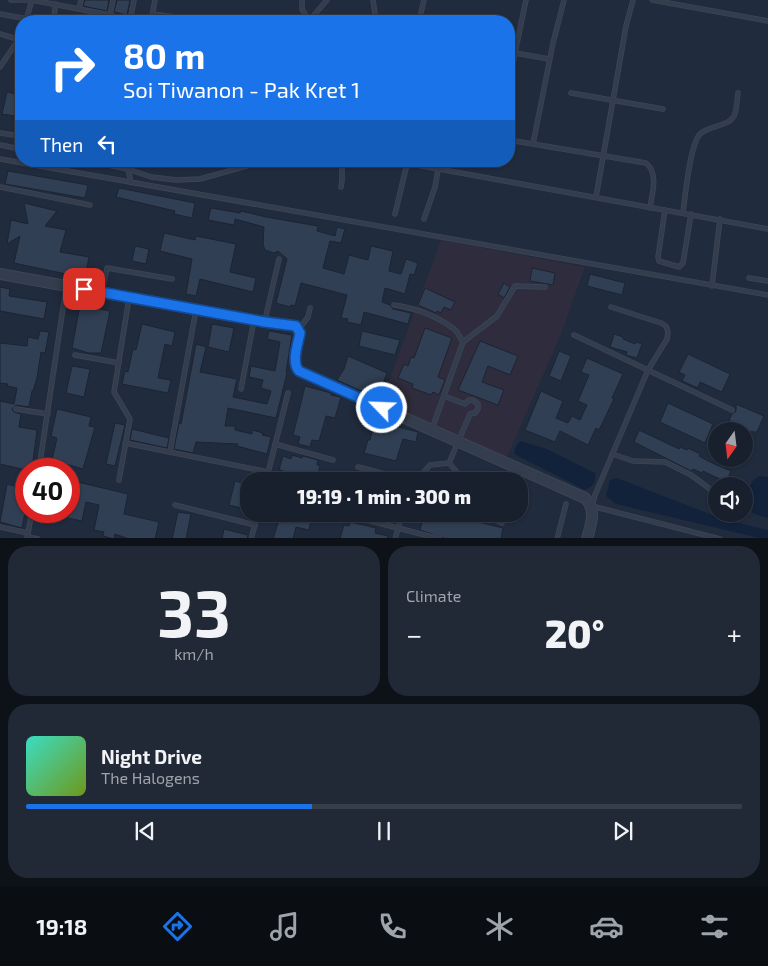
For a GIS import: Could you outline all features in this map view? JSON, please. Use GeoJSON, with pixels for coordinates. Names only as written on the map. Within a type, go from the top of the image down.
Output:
{"type":"FeatureCollection","features":[{"type":"Feature","properties":{"kind":"street"},"geometry":{"type":"LineString","coordinates":[[0,274],[196,310],[293,325],[299,329],[300,333],[295,362],[295,367],[299,371],[585,498],[592,506],[592,519],[586,538]]}},
{"type":"Feature","properties":{"kind":"lane"},"geometry":{"type":"LineString","coordinates":[[11,0],[50,1],[56,4],[110,15],[113,0]]}},
{"type":"Feature","properties":{"kind":"lane"},"geometry":{"type":"LineString","coordinates":[[28,15],[32,0]]}},
{"type":"Feature","properties":{"kind":"lane"},"geometry":{"type":"LineString","coordinates":[[79,9],[81,0]]}},
{"type":"Feature","properties":{"kind":"lane"},"geometry":{"type":"LineString","coordinates":[[130,15],[134,0]]}},
{"type":"Feature","properties":{"kind":"lane"},"geometry":{"type":"LineString","coordinates":[[155,0],[152,14],[159,15]]}},
{"type":"Feature","properties":{"kind":"lane"},"geometry":{"type":"LineString","coordinates":[[302,0],[302,9],[306,15]]}},
{"type":"Feature","properties":{"kind":"lane"},"geometry":{"type":"LineString","coordinates":[[314,15],[327,0]]}},
{"type":"Feature","properties":{"kind":"lane"},"geometry":{"type":"LineString","coordinates":[[373,0],[375,15]]}},
{"type":"Feature","properties":{"kind":"lane"},"geometry":{"type":"LineString","coordinates":[[420,15],[424,0]]}},
{"type":"Feature","properties":{"kind":"lane"},"geometry":{"type":"LineString","coordinates":[[526,0],[515,53],[549,59]]}},
{"type":"Feature","properties":{"kind":"lane"},"geometry":{"type":"LineString","coordinates":[[533,144],[549,59],[564,0]]}},
{"type":"Feature","properties":{"kind":"lane"},"geometry":{"type":"LineString","coordinates":[[596,197],[626,26],[633,0]]}},
{"type":"Feature","properties":{"kind":"lane"},"geometry":{"type":"LineString","coordinates":[[652,0],[768,21]]}},
{"type":"Feature","properties":{"kind":"lane"},"geometry":{"type":"LineString","coordinates":[[54,15],[56,4]]}},
{"type":"Feature","properties":{"kind":"lane"},"geometry":{"type":"LineString","coordinates":[[0,14],[15,17]]}},
{"type":"Feature","properties":{"kind":"lane"},"geometry":{"type":"LineString","coordinates":[[0,34],[15,37]]}},
{"type":"Feature","properties":{"kind":"lane"},"geometry":{"type":"LineString","coordinates":[[0,67],[15,46]]}},
{"type":"Feature","properties":{"kind":"lane"},"geometry":{"type":"LineString","coordinates":[[571,93],[662,109]]}},
{"type":"Feature","properties":{"kind":"lane"},"geometry":{"type":"LineString","coordinates":[[683,213],[694,148],[700,134],[728,121],[734,116],[738,93]]}},
{"type":"Feature","properties":{"kind":"lane"},"geometry":{"type":"LineString","coordinates":[[0,133],[15,135]]}},
{"type":"Feature","properties":{"kind":"lane"},"geometry":{"type":"LineString","coordinates":[[515,141],[646,163],[650,166],[654,178],[650,208]]}},
{"type":"Feature","properties":{"kind":"lane"},"geometry":{"type":"LineString","coordinates":[[0,145],[15,148]]}},
{"type":"Feature","properties":{"kind":"lane"},"geometry":{"type":"LineString","coordinates":[[0,159],[15,162]]}},
{"type":"Feature","properties":{"kind":"lane"},"geometry":{"type":"LineString","coordinates":[[45,167],[768,295]]}},
{"type":"Feature","properties":{"kind":"lane"},"geometry":{"type":"LineString","coordinates":[[122,167],[164,179],[200,179],[243,167]]}},
{"type":"Feature","properties":{"kind":"lane"},"geometry":{"type":"LineString","coordinates":[[341,187],[342,167]]}},
{"type":"Feature","properties":{"kind":"lane"},"geometry":{"type":"LineString","coordinates":[[395,214],[406,167]]}},
{"type":"Feature","properties":{"kind":"lane"},"geometry":{"type":"LineString","coordinates":[[422,167],[768,229]]}},
{"type":"Feature","properties":{"kind":"lane"},"geometry":{"type":"LineString","coordinates":[[128,168],[130,182]]}},
{"type":"Feature","properties":{"kind":"lane"},"geometry":{"type":"LineString","coordinates":[[424,219],[435,187],[438,170]]}},
{"type":"Feature","properties":{"kind":"lane"},"geometry":{"type":"LineString","coordinates":[[0,187],[90,205]]}},
{"type":"Feature","properties":{"kind":"lane"},"geometry":{"type":"LineString","coordinates":[[665,210],[658,257],[659,261],[678,267],[683,263],[691,214]]}},
{"type":"Feature","properties":{"kind":"lane"},"geometry":{"type":"LineString","coordinates":[[712,286],[720,219]]}},
{"type":"Feature","properties":{"kind":"lane"},"geometry":{"type":"LineString","coordinates":[[241,389],[279,259]]}},
{"type":"Feature","properties":{"kind":"lane"},"geometry":{"type":"LineString","coordinates":[[102,292],[107,268],[172,279]]}},
{"type":"Feature","properties":{"kind":"lane"},"geometry":{"type":"LineString","coordinates":[[749,278],[768,281]]}},
{"type":"Feature","properties":{"kind":"lane"},"geometry":{"type":"LineString","coordinates":[[41,458],[66,286]]}},
{"type":"Feature","properties":{"kind":"lane"},"geometry":{"type":"LineString","coordinates":[[432,430],[463,342],[497,316],[515,286],[545,287]]}},
{"type":"Feature","properties":{"kind":"lane"},"geometry":{"type":"LineString","coordinates":[[118,480],[130,419],[114,392],[129,297]]}},
{"type":"Feature","properties":{"kind":"lane"},"geometry":{"type":"LineString","coordinates":[[394,305],[411,308],[441,321],[456,330],[463,342]]}},
{"type":"Feature","properties":{"kind":"lane"},"geometry":{"type":"LineString","coordinates":[[610,307],[666,326],[668,332],[667,339],[648,370],[592,506],[720,538]]}},
{"type":"Feature","properties":{"kind":"lane"},"geometry":{"type":"LineString","coordinates":[[299,329],[308,317],[310,308]]}},
{"type":"Feature","properties":{"kind":"lane"},"geometry":{"type":"LineString","coordinates":[[170,452],[196,310]]}},
{"type":"Feature","properties":{"kind":"lane"},"geometry":{"type":"LineString","coordinates":[[574,335],[732,410]]}},
{"type":"Feature","properties":{"kind":"lane"},"geometry":{"type":"LineString","coordinates":[[75,354],[119,363]]}},
{"type":"Feature","properties":{"kind":"lane"},"geometry":{"type":"LineString","coordinates":[[125,444],[268,472],[288,393]]}},
{"type":"Feature","properties":{"kind":"lane"},"geometry":{"type":"LineString","coordinates":[[444,396],[465,404],[469,400],[474,400],[478,404],[478,409],[475,413],[470,414],[449,463]]}},
{"type":"Feature","properties":{"kind":"lane"},"geometry":{"type":"LineString","coordinates":[[16,409],[48,414]]}},
{"type":"Feature","properties":{"kind":"lane"},"geometry":{"type":"LineString","coordinates":[[275,444],[333,460]]}},
{"type":"Feature","properties":{"kind":"lane"},"geometry":{"type":"LineString","coordinates":[[612,454],[634,461],[666,462],[708,488]]}},
{"type":"Feature","properties":{"kind":"lane"},"geometry":{"type":"LineString","coordinates":[[423,472],[430,465],[449,463]]}},
{"type":"Feature","properties":{"kind":"lane"},"geometry":{"type":"LineString","coordinates":[[449,463],[457,472]]}},
{"type":"Feature","properties":{"kind":"lane"},"geometry":{"type":"LineString","coordinates":[[358,467],[377,472]]}},
{"type":"Feature","properties":{"kind":"lane"},"geometry":{"type":"LineString","coordinates":[[557,538],[566,504]]}},
{"type":"Feature","properties":{"kind":"lane"},"geometry":{"type":"LineString","coordinates":[[175,505],[255,525]]}},
{"type":"Feature","properties":{"kind":"lane"},"geometry":{"type":"LineString","coordinates":[[251,538],[256,522]]}},
{"type":"Feature","properties":{"kind":"lane"},"geometry":{"type":"LineString","coordinates":[[375,522],[440,538]]}},
{"type":"Feature","properties":{"kind":"lane"},"geometry":{"type":"LineString","coordinates":[[396,538],[400,522]]}},
{"type":"Feature","properties":{"kind":"lane"},"geometry":{"type":"LineString","coordinates":[[28,536],[30,523]]}},
{"type":"Feature","properties":{"kind":"lane"},"geometry":{"type":"LineString","coordinates":[[0,528],[38,538]]}},
{"type":"Feature","properties":{"kind":"shaded area"},"geometry":{"type":"Polygon","coordinates":[[[441,240],[585,267],[561,334],[506,459],[381,402],[441,240]]]}},
{"type":"Feature","properties":{"kind":"water"},"geometry":{"type":"Polygon","coordinates":[[[520,441],[547,449],[595,473],[593,484],[585,490],[514,454],[515,448],[520,441]]]}},
{"type":"Feature","properties":{"kind":"water"},"geometry":{"type":"Polygon","coordinates":[[[760,476],[768,477],[768,518],[753,513],[753,481],[760,476]]]}},
{"type":"Feature","properties":{"kind":"water"},"geometry":{"type":"Polygon","coordinates":[[[617,478],[708,513],[708,522],[734,522],[768,530],[768,538],[759,538],[616,504],[606,496],[610,480],[617,478]]]}},
{"type":"Feature","properties":{"kind":"building"},"geometry":{"type":"Polygon","coordinates":[[[85,0],[109,0],[107,11],[83,6],[85,0]]]}},
{"type":"Feature","properties":{"kind":"building"},"geometry":{"type":"Polygon","coordinates":[[[117,0],[130,0],[127,15],[114,12],[117,0]]]}},
{"type":"Feature","properties":{"kind":"building"},"geometry":{"type":"Polygon","coordinates":[[[7,92],[15,94],[15,116],[2,114],[7,92]]]}},
{"type":"Feature","properties":{"kind":"building"},"geometry":{"type":"Polygon","coordinates":[[[8,171],[88,185],[85,198],[5,184],[8,171]]]}},
{"type":"Feature","properties":{"kind":"building"},"geometry":{"type":"Polygon","coordinates":[[[119,188],[195,203],[192,218],[174,214],[175,211],[116,197],[119,188]]]}},
{"type":"Feature","properties":{"kind":"building"},"geometry":{"type":"Polygon","coordinates":[[[24,203],[57,211],[45,226],[66,230],[60,252],[89,257],[84,282],[65,278],[66,274],[14,263],[20,236],[7,244],[11,220],[28,224],[24,203]]]}},
{"type":"Feature","properties":{"kind":"building"},"geometry":{"type":"Polygon","coordinates":[[[211,208],[240,213],[241,211],[318,226],[317,231],[335,236],[337,227],[345,229],[341,243],[330,241],[323,268],[344,274],[349,255],[368,260],[371,246],[393,251],[389,271],[401,274],[406,259],[418,263],[414,275],[410,274],[405,294],[385,288],[382,302],[390,305],[393,309],[411,313],[408,324],[364,312],[361,325],[347,322],[348,319],[341,318],[347,295],[301,283],[295,306],[291,305],[290,307],[276,303],[287,259],[278,251],[274,253],[265,250],[263,244],[264,227],[235,219],[234,225],[208,220],[211,208]]]}},
{"type":"Feature","properties":{"kind":"building"},"geometry":{"type":"Polygon","coordinates":[[[164,233],[195,240],[196,236],[236,244],[230,272],[256,278],[253,292],[200,279],[196,296],[186,294],[192,259],[160,251],[164,233]]]}},
{"type":"Feature","properties":{"kind":"building"},"geometry":{"type":"Polygon","coordinates":[[[135,246],[149,249],[146,264],[132,261],[135,246]]]}},
{"type":"Feature","properties":{"kind":"building"},"geometry":{"type":"Polygon","coordinates":[[[532,268],[555,273],[553,285],[530,281],[532,268]]]}},
{"type":"Feature","properties":{"kind":"building"},"geometry":{"type":"Polygon","coordinates":[[[590,274],[625,283],[622,295],[587,286],[590,274]]]}},
{"type":"Feature","properties":{"kind":"building"},"geometry":{"type":"Polygon","coordinates":[[[504,283],[510,287],[504,298],[498,294],[504,283]]]}},
{"type":"Feature","properties":{"kind":"building"},"geometry":{"type":"Polygon","coordinates":[[[0,287],[10,289],[9,296],[47,302],[44,319],[0,311],[0,287]]]}},
{"type":"Feature","properties":{"kind":"building"},"geometry":{"type":"Polygon","coordinates":[[[425,288],[455,302],[451,310],[444,307],[441,313],[437,311],[436,313],[418,305],[425,288]]]}},
{"type":"Feature","properties":{"kind":"building"},"geometry":{"type":"Polygon","coordinates":[[[80,305],[110,311],[101,353],[89,353],[72,348],[80,305]]]}},
{"type":"Feature","properties":{"kind":"building"},"geometry":{"type":"Polygon","coordinates":[[[142,324],[175,332],[172,346],[165,344],[158,378],[171,380],[168,393],[122,384],[125,371],[128,372],[133,349],[136,350],[142,324]]]}},
{"type":"Feature","properties":{"kind":"building"},"geometry":{"type":"Polygon","coordinates":[[[212,324],[234,328],[229,352],[208,347],[212,324]]]}},
{"type":"Feature","properties":{"kind":"building"},"geometry":{"type":"Polygon","coordinates":[[[425,328],[452,338],[438,377],[445,380],[439,395],[433,392],[431,395],[412,388],[413,384],[398,378],[404,364],[408,366],[411,357],[414,358],[425,328]]]}},
{"type":"Feature","properties":{"kind":"building"},"geometry":{"type":"Polygon","coordinates":[[[40,331],[49,332],[45,353],[41,352],[37,378],[29,407],[16,405],[12,409],[14,412],[21,414],[19,427],[37,430],[33,458],[15,458],[15,467],[0,464],[0,401],[14,404],[17,388],[0,383],[0,343],[27,346],[28,337],[38,339],[40,331]]]}},
{"type":"Feature","properties":{"kind":"building"},"geometry":{"type":"Polygon","coordinates":[[[269,331],[292,335],[287,373],[276,418],[228,408],[225,426],[235,426],[235,430],[252,434],[252,430],[271,437],[267,454],[237,446],[238,444],[196,442],[193,453],[174,449],[179,423],[181,424],[196,344],[206,347],[200,372],[237,379],[233,397],[267,404],[271,391],[261,388],[263,380],[249,377],[251,366],[275,371],[280,342],[267,339],[269,331]]]}},
{"type":"Feature","properties":{"kind":"building"},"geometry":{"type":"Polygon","coordinates":[[[362,331],[400,340],[395,355],[359,346],[362,331]]]}},
{"type":"Feature","properties":{"kind":"building"},"geometry":{"type":"Polygon","coordinates":[[[614,334],[635,344],[636,342],[642,344],[637,358],[626,355],[627,352],[610,347],[614,334]]]}},
{"type":"Feature","properties":{"kind":"building"},"geometry":{"type":"Polygon","coordinates":[[[480,341],[518,356],[510,375],[488,366],[482,382],[504,390],[498,405],[458,390],[480,341]]]}},
{"type":"Feature","properties":{"kind":"building"},"geometry":{"type":"Polygon","coordinates":[[[559,351],[571,356],[561,381],[549,376],[559,351]]]}},
{"type":"Feature","properties":{"kind":"building"},"geometry":{"type":"Polygon","coordinates":[[[688,354],[730,374],[722,392],[700,382],[698,388],[682,381],[685,375],[679,372],[688,354]]]}},
{"type":"Feature","properties":{"kind":"building"},"geometry":{"type":"Polygon","coordinates":[[[348,356],[387,373],[377,398],[337,380],[344,369],[348,356]]]}},
{"type":"Feature","properties":{"kind":"building"},"geometry":{"type":"Polygon","coordinates":[[[587,358],[623,374],[612,398],[614,399],[599,430],[596,428],[588,445],[560,431],[555,442],[525,430],[541,391],[563,401],[556,418],[568,423],[572,416],[580,420],[587,405],[578,401],[589,375],[581,372],[587,358]]]}},
{"type":"Feature","properties":{"kind":"building"},"geometry":{"type":"Polygon","coordinates":[[[72,366],[90,369],[84,397],[66,393],[72,366]]]}},
{"type":"Feature","properties":{"kind":"building"},"geometry":{"type":"Polygon","coordinates":[[[305,386],[341,397],[335,418],[326,416],[319,441],[312,440],[310,447],[298,444],[300,437],[293,435],[305,386]]]}},
{"type":"Feature","properties":{"kind":"building"},"geometry":{"type":"Polygon","coordinates":[[[668,403],[709,422],[708,436],[705,443],[660,422],[668,403]]]}},
{"type":"Feature","properties":{"kind":"building"},"geometry":{"type":"Polygon","coordinates":[[[736,404],[764,416],[757,432],[753,432],[753,422],[731,422],[729,420],[736,411],[736,404]]]}},
{"type":"Feature","properties":{"kind":"building"},"geometry":{"type":"Polygon","coordinates":[[[57,409],[91,417],[89,426],[95,427],[83,469],[80,468],[80,458],[52,458],[57,438],[51,436],[57,409]]]}},
{"type":"Feature","properties":{"kind":"building"},"geometry":{"type":"Polygon","coordinates":[[[372,415],[396,421],[394,426],[418,432],[416,442],[403,439],[396,461],[364,453],[368,440],[370,440],[374,423],[371,422],[372,415]]]}},
{"type":"Feature","properties":{"kind":"building"},"geometry":{"type":"Polygon","coordinates":[[[115,423],[125,425],[115,466],[106,464],[115,423]]]}},
{"type":"Feature","properties":{"kind":"building"},"geometry":{"type":"Polygon","coordinates":[[[132,429],[169,438],[167,448],[130,440],[132,429]]]}},
{"type":"Feature","properties":{"kind":"building"},"geometry":{"type":"Polygon","coordinates":[[[639,430],[679,449],[680,447],[687,450],[688,448],[700,454],[699,456],[708,461],[708,468],[724,468],[731,471],[728,477],[716,477],[703,471],[702,473],[693,469],[691,471],[634,442],[639,430]]]}},
{"type":"Feature","properties":{"kind":"building"},"geometry":{"type":"Polygon","coordinates":[[[292,455],[318,460],[317,465],[320,465],[319,472],[287,472],[279,470],[283,456],[291,459],[292,455]]]}},
{"type":"Feature","properties":{"kind":"building"},"geometry":{"type":"Polygon","coordinates":[[[235,481],[240,482],[240,508],[229,505],[235,481]]]}},
{"type":"Feature","properties":{"kind":"building"},"geometry":{"type":"Polygon","coordinates":[[[80,483],[128,494],[124,514],[159,522],[155,538],[126,538],[115,534],[114,538],[103,536],[104,532],[94,530],[99,505],[86,502],[82,521],[80,521],[80,483]]]}},
{"type":"Feature","properties":{"kind":"building"},"geometry":{"type":"Polygon","coordinates":[[[7,484],[15,486],[15,523],[23,523],[22,528],[0,522],[7,484]]]}},
{"type":"Feature","properties":{"kind":"building"},"geometry":{"type":"Polygon","coordinates":[[[178,512],[191,514],[186,538],[172,538],[178,512]]]}},
{"type":"Feature","properties":{"kind":"building"},"geometry":{"type":"Polygon","coordinates":[[[273,522],[311,522],[309,530],[296,527],[293,538],[273,538],[278,523],[273,522]]]}},
{"type":"Feature","properties":{"kind":"building"},"geometry":{"type":"Polygon","coordinates":[[[350,522],[376,528],[375,533],[388,536],[387,538],[340,538],[344,525],[349,526],[350,522]]]}},
{"type":"Feature","properties":{"kind":"building"},"geometry":{"type":"Polygon","coordinates":[[[422,522],[478,522],[503,528],[501,538],[444,538],[420,530],[422,522]]]}},
{"type":"Feature","properties":{"kind":"building"},"geometry":{"type":"Polygon","coordinates":[[[224,529],[248,535],[247,538],[222,538],[224,529]]]}},
{"type":"Feature","properties":{"kind":"route"},"geometry":{"type":"LineString","coordinates":[[84,289],[296,326],[300,333],[295,367],[299,371],[382,408]]}}]}
